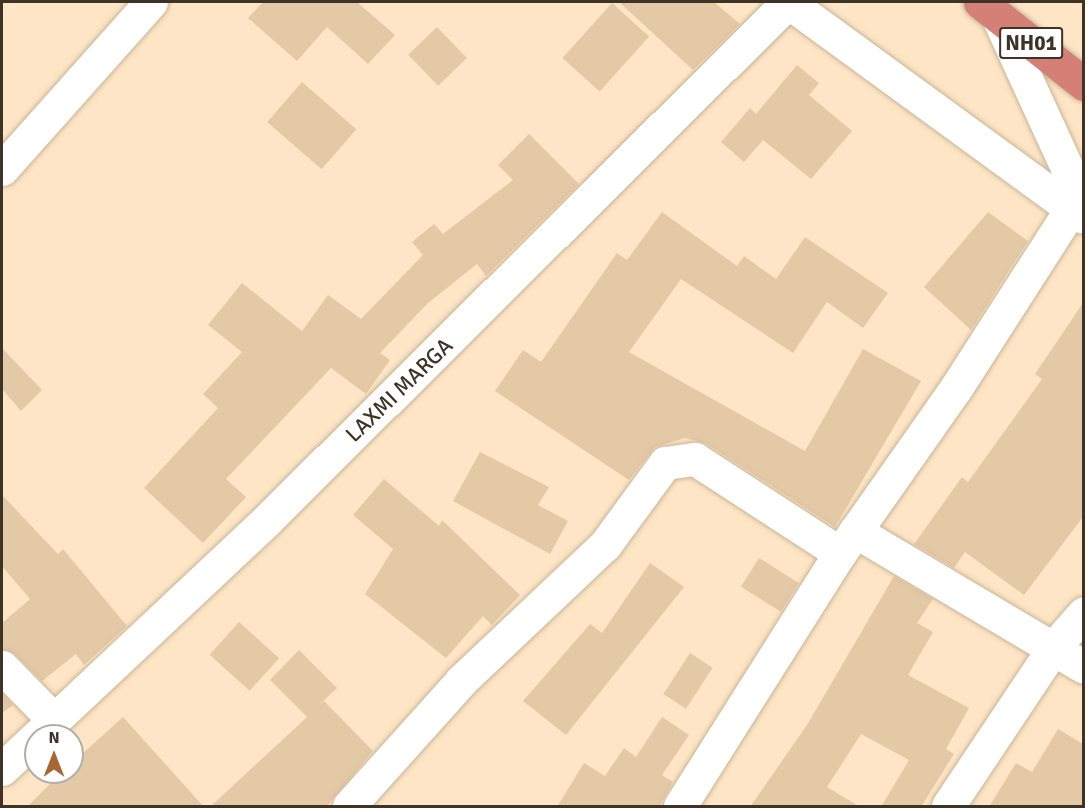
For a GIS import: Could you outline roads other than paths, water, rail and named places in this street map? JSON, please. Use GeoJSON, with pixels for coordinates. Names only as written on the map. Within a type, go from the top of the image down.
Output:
{"type":"FeatureCollection","features":[{"type":"Feature","properties":{"kind":"highway","name":"NH01"},"geometry":{"type":"LineString","coordinates":[[989,9],[1083,84]]}},
{"type":"Feature","properties":{"kind":"street"},"geometry":{"type":"LineString","coordinates":[[2,169],[151,2]]}},
{"type":"Feature","properties":{"kind":"street"},"geometry":{"type":"LineString","coordinates":[[788,2],[1078,212]]}},
{"type":"Feature","properties":{"kind":"street","name":"LAXMI MARGA"},"geometry":{"type":"LineString","coordinates":[[2,769],[285,502],[788,2]]}},
{"type":"Feature","properties":{"kind":"street"},"geometry":{"type":"LineString","coordinates":[[680,807],[848,542],[1078,212],[1067,168],[989,9]]}},
{"type":"Feature","properties":{"kind":"street"},"geometry":{"type":"LineString","coordinates":[[349,807],[461,681],[605,545],[665,463],[694,459],[848,542],[1054,647],[1083,667]]}},
{"type":"Feature","properties":{"kind":"street"},"geometry":{"type":"LineString","coordinates":[[948,807],[1054,647],[1083,613]]}},
{"type":"Feature","properties":{"kind":"street"},"geometry":{"type":"LineString","coordinates":[[2,667],[53,719]]}}]}
